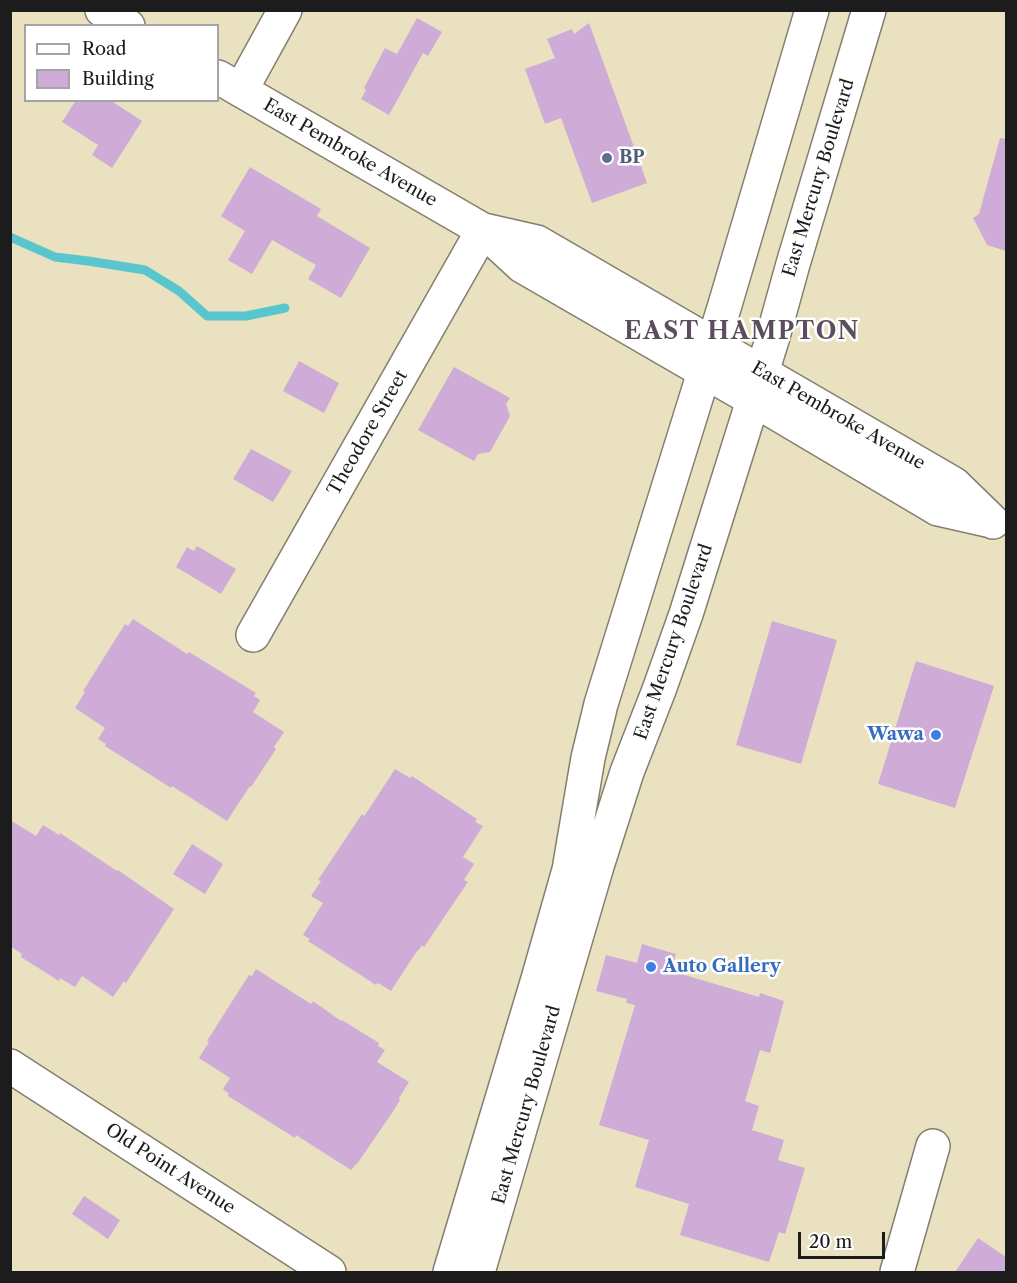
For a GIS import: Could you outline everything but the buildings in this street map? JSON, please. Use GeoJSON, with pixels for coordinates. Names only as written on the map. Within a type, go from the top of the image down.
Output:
{"type":"FeatureCollection","features":[{"type":"Feature","properties":{"kind":"main road"},"geometry":{"type":"LineString","coordinates":[[102,10],[125,24]]}},
{"type":"Feature","properties":{"kind":"main road"},"geometry":{"type":"LineString","coordinates":[[229,83],[285,10]]}},
{"type":"Feature","properties":{"kind":"main road","name":"East Mercury Boulevard"},"geometry":{"type":"LineString","coordinates":[[450,1272],[569,870],[588,758],[601,704],[812,10]]}},
{"type":"Feature","properties":{"kind":"main road","name":"East Mercury Boulevard"},"geometry":{"type":"LineString","coordinates":[[478,1272],[607,835],[627,772],[686,614],[869,10]]}},
{"type":"Feature","properties":{"kind":"main road","name":"East Pembroke Avenue"},"geometry":{"type":"LineString","coordinates":[[229,83],[483,230],[522,266],[708,357],[757,385],[954,484],[999,526]]}},
{"type":"Feature","properties":{"kind":"main road","name":"Theodore Street"},"geometry":{"type":"LineString","coordinates":[[253,635],[483,230]]}},
{"type":"Feature","properties":{"kind":"main road","name":"Old Point Avenue"},"geometry":{"type":"LineString","coordinates":[[10,1066],[329,1272]]}},
{"type":"Feature","properties":{"kind":"main road"},"geometry":{"type":"LineString","coordinates":[[897,1272],[933,1146]]}},
{"type":"Feature","properties":{"kind":"waterway"},"geometry":{"type":"LineString","coordinates":[[10,237],[55,257],[145,270],[179,291],[207,316],[246,316],[285,308]]}},
{"type":"Feature","properties":{"kind":"place","name":"BP"},"geometry":{"type":"Point","coordinates":[607,158]}},
{"type":"Feature","properties":{"kind":"place","name":"Wawa"},"geometry":{"type":"Point","coordinates":[936,735]}},
{"type":"Feature","properties":{"kind":"place","name":"Auto Gallery"},"geometry":{"type":"Point","coordinates":[651,967]}},
{"type":"Feature","properties":{"kind":"district","name":"EAST HAMPTON"},"geometry":{"type":"Point","coordinates":[742,332]}}]}
